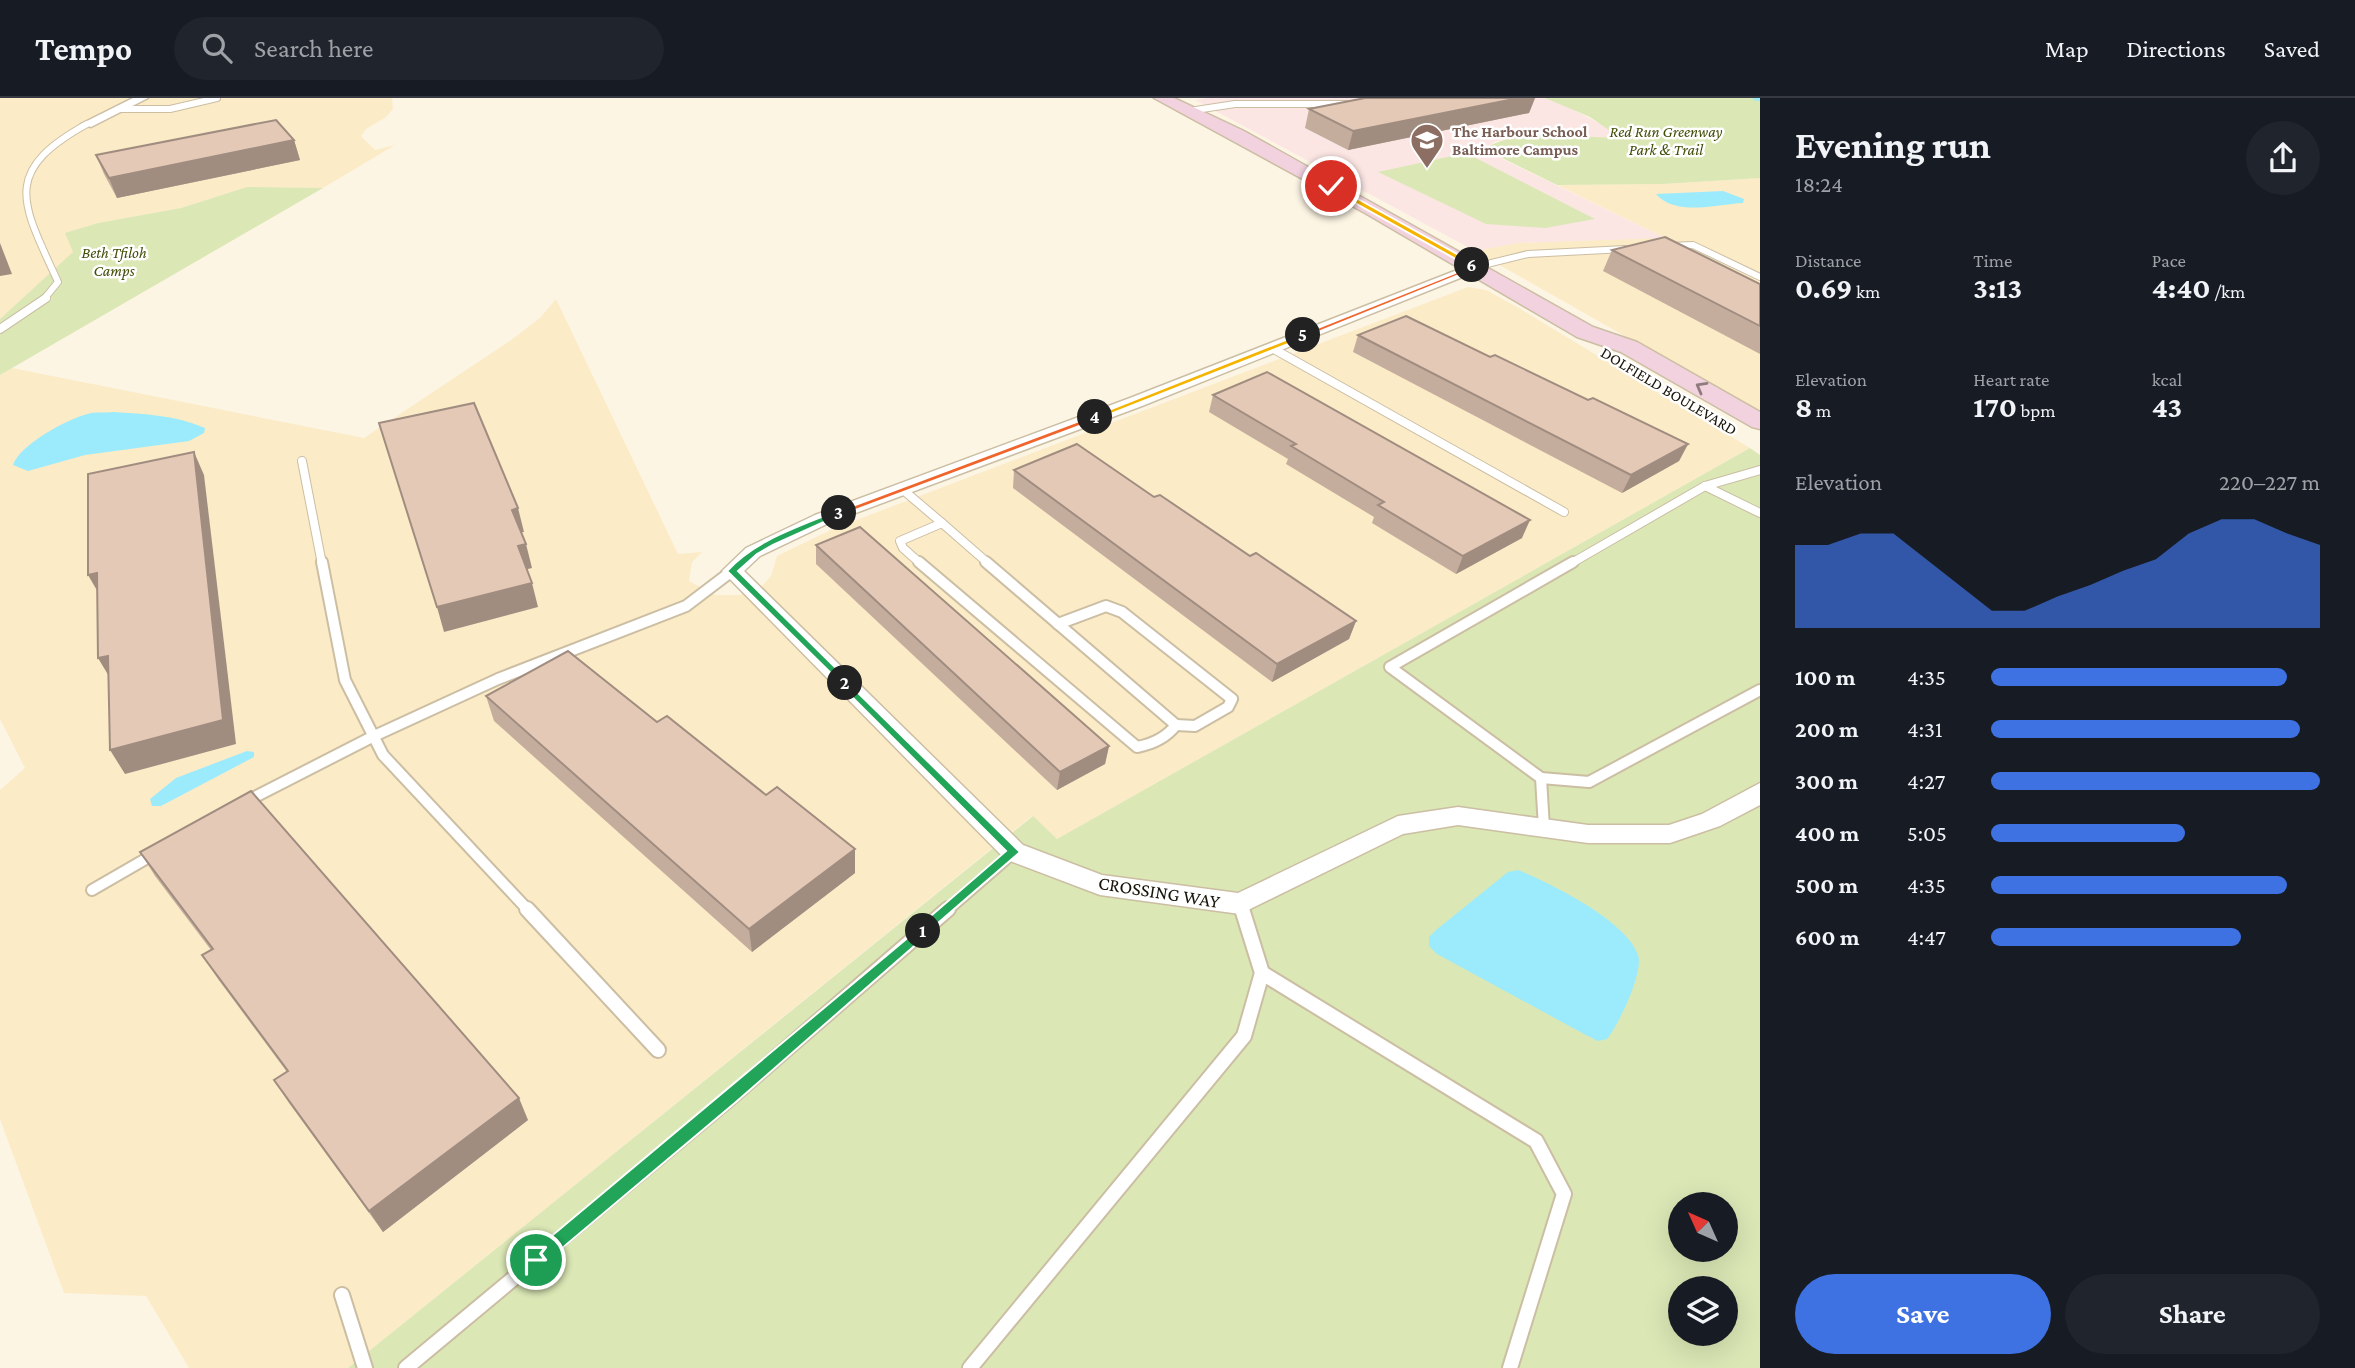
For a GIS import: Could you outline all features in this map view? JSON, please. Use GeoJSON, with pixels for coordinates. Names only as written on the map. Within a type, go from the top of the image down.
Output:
{"type":"FeatureCollection","features":[{"type":"Feature","properties":{"kind":"main road","name":"DOLFIELD BOULEVARD"},"geometry":{"type":"LineString","coordinates":[[1162,98],[1238,135],[1475,267],[1585,332],[1629,348],[1760,422]]}},
{"type":"Feature","properties":{"kind":"main road","name":"DOLFIELD BOULEVARD"},"geometry":{"type":"LineString","coordinates":[[1585,332],[1588,343],[1760,446]]}},
{"type":"Feature","properties":{"kind":"street"},"geometry":{"type":"LineString","coordinates":[[87,124],[142,98]]}},
{"type":"Feature","properties":{"kind":"street"},"geometry":{"type":"LineString","coordinates":[[732,571],[753,552],[822,519],[1272,348],[1475,267]]}},
{"type":"Feature","properties":{"kind":"street","name":"CROSSING WAY"},"geometry":{"type":"LineString","coordinates":[[732,571],[1014,852],[1100,885],[1240,904],[1398,825],[1458,816],[1588,834],[1670,834],[1711,820],[1742,805],[1760,792]]}},
{"type":"Feature","properties":{"kind":"lane"},"geometry":{"type":"LineString","coordinates":[[118,109],[170,109],[217,98]]}},
{"type":"Feature","properties":{"kind":"lane"},"geometry":{"type":"LineString","coordinates":[[1189,111],[1235,104],[1354,104]]}},
{"type":"Feature","properties":{"kind":"lane"},"geometry":{"type":"LineString","coordinates":[[0,329],[35,308],[52,292],[58,282],[24,204],[21,189],[27,171],[54,142],[87,124]]}},
{"type":"Feature","properties":{"kind":"lane"},"geometry":{"type":"LineString","coordinates":[[1659,247],[1693,245],[1760,277]]}},
{"type":"Feature","properties":{"kind":"lane"},"geometry":{"type":"LineString","coordinates":[[1475,267],[1528,254],[1637,248]]}},
{"type":"Feature","properties":{"kind":"lane"},"geometry":{"type":"LineString","coordinates":[[1272,348],[1563,513]]}},
{"type":"Feature","properties":{"kind":"lane"},"geometry":{"type":"LineString","coordinates":[[302,461],[345,680],[372,737],[383,755],[658,1050]]}},
{"type":"Feature","properties":{"kind":"lane"},"geometry":{"type":"LineString","coordinates":[[1760,470],[1705,486],[1390,667],[1541,778],[1589,782],[1760,690]]}},
{"type":"Feature","properties":{"kind":"lane"},"geometry":{"type":"LineString","coordinates":[[1705,486],[1760,513]]}},
{"type":"Feature","properties":{"kind":"lane"},"geometry":{"type":"LineString","coordinates":[[902,489],[942,523],[1058,624],[1176,726],[1195,726],[1228,707],[1232,699],[1122,612],[1106,606],[1058,624]]}},
{"type":"Feature","properties":{"kind":"lane"},"geometry":{"type":"LineString","coordinates":[[942,523],[900,541],[903,548],[1137,747],[1148,746],[1171,734],[1176,726]]}},
{"type":"Feature","properties":{"kind":"lane"},"geometry":{"type":"LineString","coordinates":[[233,808],[372,737],[511,674],[686,606],[732,571]]}},
{"type":"Feature","properties":{"kind":"lane"},"geometry":{"type":"LineString","coordinates":[[1541,778],[1544,828]]}},
{"type":"Feature","properties":{"kind":"lane"},"geometry":{"type":"LineString","coordinates":[[92,890],[162,849]]}},
{"type":"Feature","properties":{"kind":"lane"},"geometry":{"type":"LineString","coordinates":[[406,1368],[731,1097],[1014,852]]}},
{"type":"Feature","properties":{"kind":"lane"},"geometry":{"type":"LineString","coordinates":[[970,1368],[1244,1036],[1262,973],[1240,904]]}},
{"type":"Feature","properties":{"kind":"lane"},"geometry":{"type":"LineString","coordinates":[[1262,973],[1536,1141],[1564,1194],[1510,1368]]}},
{"type":"Feature","properties":{"kind":"lane"},"geometry":{"type":"LineString","coordinates":[[342,1295],[365,1368]]}},
{"type":"Feature","properties":{"kind":"shaded area"},"geometry":{"type":"Polygon","coordinates":[[[0,98],[392,98],[393,109],[386,117],[366,129],[361,136],[375,150],[395,145],[323,188],[247,187],[181,208],[98,223],[66,233],[74,252],[0,319],[0,98]]]}},
{"type":"Feature","properties":{"kind":"shaded area","name":"The Harbour School Baltimore Campus"},"geometry":{"type":"Polygon","coordinates":[[[1545,98],[1610,129],[1620,137],[1528,137],[1496,141],[1484,150],[1665,238],[1517,243],[1475,251],[1195,100],[1545,98]]]}},
{"type":"Feature","properties":{"kind":"shaded area"},"geometry":{"type":"Polygon","coordinates":[[[1760,178],[1760,413],[1475,251],[1517,243],[1663,237],[1557,185],[1663,184],[1760,178]]]}},
{"type":"Feature","properties":{"kind":"shaded area"},"geometry":{"type":"Polygon","coordinates":[[[1468,287],[1486,290],[1517,307],[1750,448],[1057,839],[1032,816],[348,1368],[189,1368],[146,1296],[64,1293],[0,1119],[0,790],[25,768],[0,719],[0,375],[12,368],[364,438],[511,340],[540,318],[556,299],[678,554],[702,552],[692,562],[689,581],[715,595],[740,595],[761,587],[771,576],[777,556],[833,529],[1468,287]]]}},
{"type":"Feature","properties":{"kind":"green space","name":"Red Run Greenway Park & Trail"},"geometry":{"type":"Polygon","coordinates":[[[1545,98],[1760,98],[1760,178],[1663,184],[1557,185],[1484,149],[1497,142],[1530,136],[1619,137],[1590,117],[1545,98]]]}},
{"type":"Feature","properties":{"kind":"green space"},"geometry":{"type":"Polygon","coordinates":[[[1466,153],[1595,219],[1545,228],[1486,224],[1378,172],[1466,153]]]}},
{"type":"Feature","properties":{"kind":"green space","name":"Beth Tfiloh Camps"},"geometry":{"type":"Polygon","coordinates":[[[247,187],[323,188],[0,375],[0,319],[73,252],[65,233],[98,223],[181,208],[247,187]]]}},
{"type":"Feature","properties":{"kind":"green space"},"geometry":{"type":"Polygon","coordinates":[[[1750,448],[1760,455],[1760,1368],[348,1368],[1033,816],[1057,839],[1750,448]]]}},
{"type":"Feature","properties":{"kind":"water"},"geometry":{"type":"Polygon","coordinates":[[[1723,191],[1744,199],[1743,203],[1685,207],[1664,201],[1656,194],[1723,191]]]}},
{"type":"Feature","properties":{"kind":"water"},"geometry":{"type":"Polygon","coordinates":[[[113,412],[182,420],[205,428],[204,433],[189,441],[85,455],[28,471],[13,465],[25,449],[58,426],[91,413],[113,412]]]}},
{"type":"Feature","properties":{"kind":"water"},"geometry":{"type":"Polygon","coordinates":[[[247,751],[254,752],[254,757],[161,806],[152,806],[150,799],[176,778],[247,751]]]}},
{"type":"Feature","properties":{"kind":"water"},"geometry":{"type":"Polygon","coordinates":[[[1518,870],[1549,884],[1604,917],[1631,942],[1638,955],[1634,986],[1607,1039],[1598,1041],[1584,1034],[1437,954],[1429,946],[1429,937],[1436,930],[1508,872],[1518,870]]]}},
{"type":"Feature","properties":{"kind":"building"},"geometry":{"type":"Polygon","coordinates":[[[1365,98],[1519,98],[1353,131],[1309,109],[1365,98]]]}},
{"type":"Feature","properties":{"kind":"building"},"geometry":{"type":"Polygon","coordinates":[[[276,120],[294,140],[109,178],[96,155],[276,120]]]}},
{"type":"Feature","properties":{"kind":"building"},"geometry":{"type":"Polygon","coordinates":[[[1665,237],[1760,284],[1760,326],[1612,250],[1665,237]]]}},
{"type":"Feature","properties":{"kind":"building"},"geometry":{"type":"Polygon","coordinates":[[[1406,316],[1588,400],[1593,398],[1688,444],[1631,475],[1358,335],[1406,316]]]}},
{"type":"Feature","properties":{"kind":"building"},"geometry":{"type":"Polygon","coordinates":[[[1267,372],[1530,520],[1463,556],[1378,505],[1384,502],[1291,446],[1296,444],[1213,395],[1267,372]]]}},
{"type":"Feature","properties":{"kind":"building"},"geometry":{"type":"Polygon","coordinates":[[[474,403],[518,508],[512,510],[526,544],[518,546],[532,583],[437,607],[379,423],[474,403]]]}},
{"type":"Feature","properties":{"kind":"building"},"geometry":{"type":"Polygon","coordinates":[[[1077,444],[1154,497],[1160,495],[1250,556],[1256,553],[1356,621],[1277,664],[1014,470],[1077,444]]]}},
{"type":"Feature","properties":{"kind":"building"},"geometry":{"type":"Polygon","coordinates":[[[194,452],[223,720],[110,750],[108,656],[98,658],[97,573],[88,575],[88,474],[194,452]]]}},
{"type":"Feature","properties":{"kind":"building"},"geometry":{"type":"Polygon","coordinates":[[[860,527],[1109,746],[1060,772],[816,545],[860,527]]]}},
{"type":"Feature","properties":{"kind":"building"},"geometry":{"type":"Polygon","coordinates":[[[568,651],[657,722],[667,716],[766,795],[777,787],[855,849],[749,929],[486,696],[568,651]]]}},
{"type":"Feature","properties":{"kind":"building"},"geometry":{"type":"Polygon","coordinates":[[[251,791],[519,1098],[369,1211],[274,1080],[288,1071],[202,955],[213,949],[140,852],[251,791]]]}},
{"type":"Feature","properties":{"kind":"waterway"},"geometry":{"type":"LineString","coordinates":[[1755,98],[1760,99]]}},
{"type":"Feature","properties":{"kind":"place","name":"The Harbour School Baltimore Campus"},"geometry":{"type":"Point","coordinates":[1427,170]}},
{"type":"Feature","properties":{"kind":"route"},"geometry":{"type":"LineString","coordinates":[[536,1260],[731,1097],[1014,852],[732,571],[753,552],[822,519],[1136,402],[1475,267],[1331,186]]}}]}
